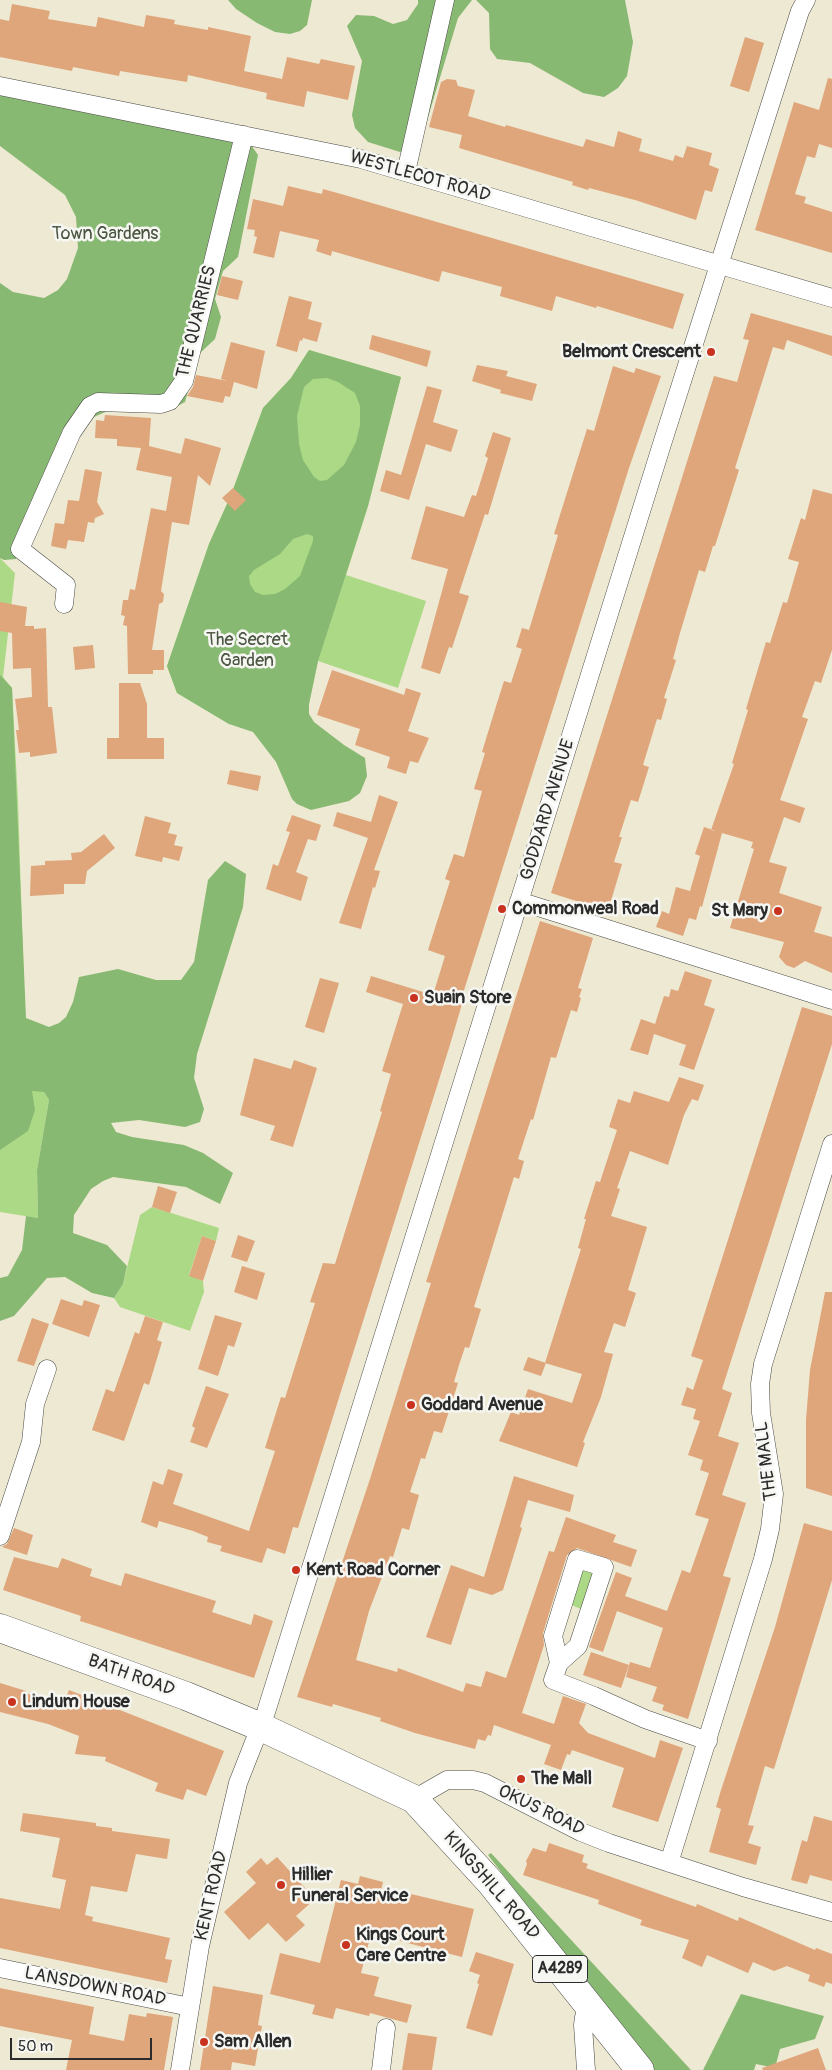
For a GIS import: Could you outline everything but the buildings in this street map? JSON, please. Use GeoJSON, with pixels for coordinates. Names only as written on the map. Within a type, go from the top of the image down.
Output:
{"type":"FeatureCollection","features":[{"type":"Feature","properties":{"kind":"main road","name":"BATH ROAD"},"geometry":{"type":"LineString","coordinates":[[0,1628],[154,1683],[261,1727]]}},
{"type":"Feature","properties":{"kind":"main road","name":"A4289"},"geometry":{"type":"LineString","coordinates":[[261,1727],[414,1799]]}},
{"type":"Feature","properties":{"kind":"main road","name":"KINGSHILL ROAD"},"geometry":{"type":"LineString","coordinates":[[414,1799],[492,1884],[640,2070]]}},
{"type":"Feature","properties":{"kind":"street"},"geometry":{"type":"LineString","coordinates":[[406,172],[445,0]]}},
{"type":"Feature","properties":{"kind":"street"},"geometry":{"type":"LineString","coordinates":[[721,265],[800,11],[806,0]]}},
{"type":"Feature","properties":{"kind":"street","name":"WESTLECOT ROAD"},"geometry":{"type":"LineString","coordinates":[[0,86],[351,157],[832,298]]}},
{"type":"Feature","properties":{"kind":"street","name":"THE QUARRIES"},"geometry":{"type":"LineString","coordinates":[[64,604],[66,586],[20,549],[72,432],[90,406],[98,402],[161,404],[170,401],[184,381],[244,135]]}},
{"type":"Feature","properties":{"kind":"street","name":"GODDARD AVENUE"},"geometry":{"type":"LineString","coordinates":[[261,1727],[519,901],[721,265]]}},
{"type":"Feature","properties":{"kind":"street"},"geometry":{"type":"LineString","coordinates":[[519,901],[832,1000]]}},
{"type":"Feature","properties":{"kind":"street","name":"THE MALL"},"geometry":{"type":"LineString","coordinates":[[669,1863],[708,1741],[770,1529],[774,1494],[761,1413],[760,1384],[763,1364],[832,1144]]}},
{"type":"Feature","properties":{"kind":"street"},"geometry":{"type":"LineString","coordinates":[[0,1536],[31,1442],[36,1404],[48,1369]]}},
{"type":"Feature","properties":{"kind":"street"},"geometry":{"type":"LineString","coordinates":[[559,1663],[553,1636],[577,1559],[604,1567],[578,1646],[559,1663],[553,1680],[645,1719],[708,1741]]}},
{"type":"Feature","properties":{"kind":"street","name":"KENT ROAD"},"geometry":{"type":"LineString","coordinates":[[180,2070],[200,1946],[228,1825],[238,1784],[261,1727]]}},
{"type":"Feature","properties":{"kind":"street","name":"OKUS ROAD"},"geometry":{"type":"LineString","coordinates":[[414,1799],[447,1780],[473,1780],[484,1783],[581,1832],[743,1887],[832,1912]]}},
{"type":"Feature","properties":{"kind":"street","name":"LANSDOWN ROAD"},"geometry":{"type":"LineString","coordinates":[[0,1968],[190,2006]]}},
{"type":"Feature","properties":{"kind":"street"},"geometry":{"type":"LineString","coordinates":[[586,2070],[583,2025],[584,2017],[591,2009]]}},
{"type":"Feature","properties":{"kind":"street"},"geometry":{"type":"LineString","coordinates":[[381,2070],[386,2028]]}},
{"type":"Feature","properties":{"kind":"green space"},"geometry":{"type":"Polygon","coordinates":[[[228,0],[312,0],[307,25],[300,31],[290,34],[275,32],[257,23],[236,9],[228,0]]]}},
{"type":"Feature","properties":{"kind":"green space"},"geometry":{"type":"Polygon","coordinates":[[[418,0],[472,0],[458,18],[416,157],[368,142],[355,128],[352,115],[362,61],[347,26],[356,15],[374,16],[393,24],[407,20],[418,4],[418,0]]]}},
{"type":"Feature","properties":{"kind":"green space"},"geometry":{"type":"Polygon","coordinates":[[[476,0],[625,0],[633,42],[627,76],[618,88],[604,97],[583,93],[530,63],[497,59],[490,49],[489,13],[476,0]]]}},
{"type":"Feature","properties":{"kind":"green space","name":"Town Gardens"},"geometry":{"type":"Polygon","coordinates":[[[0,93],[249,142],[258,155],[238,257],[223,271],[215,299],[221,317],[215,339],[198,355],[185,402],[174,408],[110,410],[87,420],[35,530],[16,559],[4,560],[0,558],[0,283],[13,292],[44,298],[58,290],[67,279],[78,248],[76,217],[65,195],[0,146],[0,93]]]}},
{"type":"Feature","properties":{"kind":"green space","name":"The Secret Garden"},"geometry":{"type":"Polygon","coordinates":[[[309,350],[401,377],[368,506],[346,575],[426,601],[398,688],[318,661],[309,704],[229,724],[177,693],[167,666],[209,544],[231,495],[263,408],[291,378],[309,350]]]}},
{"type":"Feature","properties":{"kind":"green space","name":"The Secret Garden"},"geometry":{"type":"Polygon","coordinates":[[[309,350],[401,377],[368,506],[318,661],[309,704],[309,714],[314,722],[365,758],[367,776],[360,793],[349,801],[311,810],[297,804],[292,799],[276,762],[253,732],[229,724],[177,693],[167,666],[209,544],[231,495],[263,408],[291,378],[309,350]],[[327,378],[313,379],[304,387],[297,416],[299,444],[303,460],[314,477],[320,481],[327,480],[344,465],[356,442],[360,425],[360,406],[355,393],[338,382],[327,378]],[[307,534],[293,539],[280,554],[254,570],[249,576],[250,584],[255,592],[263,595],[275,594],[285,589],[300,576],[313,541],[313,536],[307,534]]]}},
{"type":"Feature","properties":{"kind":"green space"},"geometry":{"type":"Polygon","coordinates":[[[0,558],[15,573],[3,677],[12,688],[18,801],[25,1018],[44,1092],[49,1100],[37,1170],[38,1218],[0,1212],[0,558]]]}},
{"type":"Feature","properties":{"kind":"green space"},"geometry":{"type":"Polygon","coordinates":[[[0,675],[12,688],[26,1018],[49,1027],[59,1023],[66,1017],[73,1002],[79,977],[118,969],[156,980],[181,980],[194,962],[208,880],[225,861],[246,874],[243,907],[197,1054],[194,1078],[204,1109],[200,1122],[185,1127],[139,1120],[111,1123],[116,1132],[132,1137],[184,1145],[203,1153],[233,1173],[220,1204],[186,1187],[113,1177],[103,1181],[91,1189],[74,1215],[73,1233],[107,1245],[127,1266],[123,1284],[114,1298],[92,1293],[65,1277],[47,1278],[14,1316],[0,1321],[0,1278],[8,1276],[22,1250],[26,1216],[38,1218],[37,1170],[49,1100],[44,1092],[32,1091],[35,1110],[28,1131],[0,1150],[0,675]]]}},
{"type":"Feature","properties":{"kind":"green space"},"geometry":{"type":"Polygon","coordinates":[[[152,1207],[219,1228],[216,1241],[202,1236],[189,1275],[203,1281],[204,1292],[190,1331],[120,1307],[114,1298],[123,1284],[140,1215],[152,1207]]]}},
{"type":"Feature","properties":{"kind":"green space"},"geometry":{"type":"Polygon","coordinates":[[[584,1570],[592,1572],[595,1577],[581,1609],[569,1604],[580,1572],[584,1570]]]}},
{"type":"Feature","properties":{"kind":"green space"},"geometry":{"type":"Polygon","coordinates":[[[491,1853],[691,2070],[653,2070],[488,1855],[491,1853]]]}},
{"type":"Feature","properties":{"kind":"green space"},"geometry":{"type":"Polygon","coordinates":[[[741,1994],[824,2016],[815,2039],[780,2049],[775,2068],[756,2064],[754,2070],[703,2070],[741,1994]]]}},
{"type":"Feature","properties":{"kind":"place","name":"Belmont Crescent"},"geometry":{"type":"Point","coordinates":[711,352]}},
{"type":"Feature","properties":{"kind":"place","name":"Commonweal Road"},"geometry":{"type":"Point","coordinates":[502,909]}},
{"type":"Feature","properties":{"kind":"place","name":"St Mary"},"geometry":{"type":"Point","coordinates":[778,911]}},
{"type":"Feature","properties":{"kind":"place","name":"Suain Store"},"geometry":{"type":"Point","coordinates":[414,998]}},
{"type":"Feature","properties":{"kind":"place","name":"Goddard Avenue"},"geometry":{"type":"Point","coordinates":[411,1405]}},
{"type":"Feature","properties":{"kind":"place","name":"Kent Road Corner"},"geometry":{"type":"Point","coordinates":[296,1570]}},
{"type":"Feature","properties":{"kind":"place","name":"Lindum House"},"geometry":{"type":"Point","coordinates":[12,1702]}},
{"type":"Feature","properties":{"kind":"place","name":"The Mall"},"geometry":{"type":"Point","coordinates":[521,1779]}},
{"type":"Feature","properties":{"kind":"place","name":"Hillier Funeral Service"},"geometry":{"type":"Point","coordinates":[281,1885]}},
{"type":"Feature","properties":{"kind":"place","name":"Kings Court Care Centre"},"geometry":{"type":"Point","coordinates":[346,1945]}},
{"type":"Feature","properties":{"kind":"place","name":"Sam Allen"},"geometry":{"type":"Point","coordinates":[204,2042]}}]}
